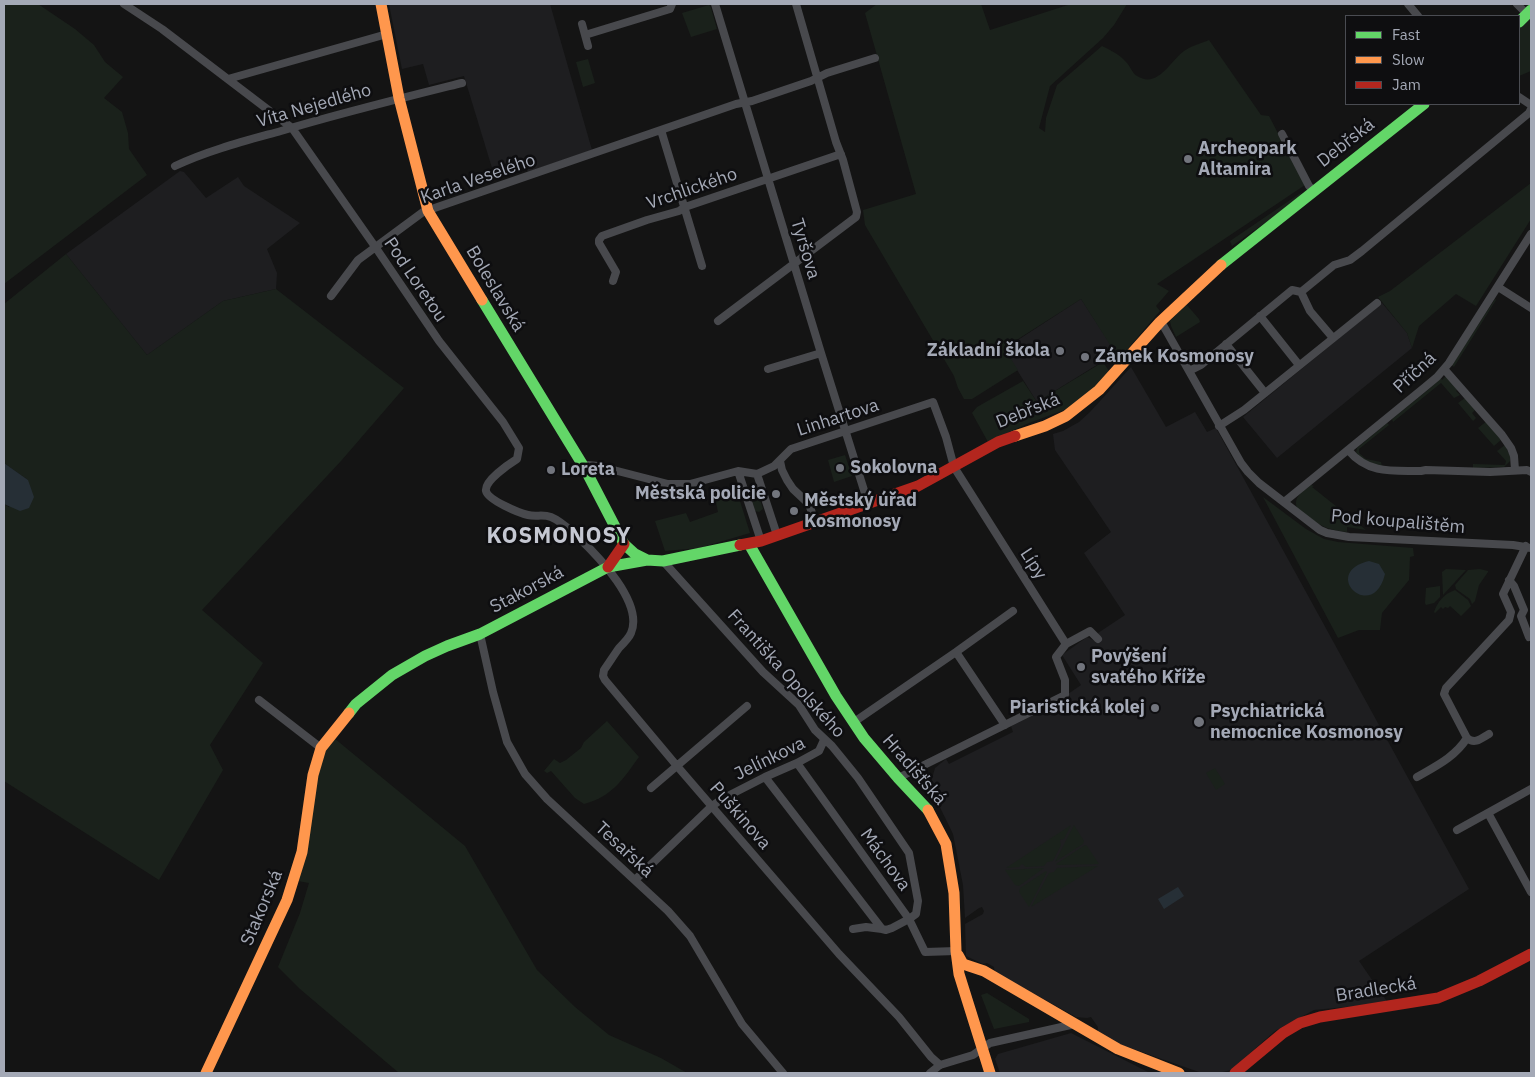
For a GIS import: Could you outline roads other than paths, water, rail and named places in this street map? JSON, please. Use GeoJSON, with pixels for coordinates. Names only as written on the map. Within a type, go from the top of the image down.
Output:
{"type":"FeatureCollection","features":[{"type":"Feature","properties":{"kind":"street","name":"Pod Loretou"},"geometry":{"type":"LineString","coordinates":[[124,4],[162,29],[292,128],[439,341],[503,422],[519,448],[517,459],[500,470],[487,485],[487,493],[495,501],[529,516],[543,515],[552,517],[564,524],[608,567]]}},
{"type":"Feature","properties":{"kind":"street","name":"Boleslavská"},"geometry":{"type":"LineString","coordinates":[[381,4],[399,98],[428,211],[584,468],[624,544],[634,554],[648,560]]}},
{"type":"Feature","properties":{"kind":"street"},"geometry":{"type":"LineString","coordinates":[[585,35],[670,9],[672,4]]}},
{"type":"Feature","properties":{"kind":"street","name":"Tyršova"},"geometry":{"type":"LineString","coordinates":[[715,4],[868,503]]}},
{"type":"Feature","properties":{"kind":"street"},"geometry":{"type":"LineString","coordinates":[[718,321],[856,217],[857,212],[796,4]]}},
{"type":"Feature","properties":{"kind":"street"},"geometry":{"type":"LineString","coordinates":[[1408,4],[1417,15]]}},
{"type":"Feature","properties":{"kind":"street"},"geometry":{"type":"LineString","coordinates":[[1517,4],[1525,15]]}},
{"type":"Feature","properties":{"kind":"street"},"geometry":{"type":"LineString","coordinates":[[582,24],[588,46]]}},
{"type":"Feature","properties":{"kind":"street"},"geometry":{"type":"LineString","coordinates":[[228,79],[387,34]]}},
{"type":"Feature","properties":{"kind":"street","name":"Karla Veselého"},"geometry":{"type":"LineString","coordinates":[[331,296],[358,260],[423,212],[875,58]]}},
{"type":"Feature","properties":{"kind":"street","name":"Víta Nejedlého"},"geometry":{"type":"LineString","coordinates":[[175,166],[201,154],[399,98],[462,83]]}},
{"type":"Feature","properties":{"kind":"street"},"geometry":{"type":"LineString","coordinates":[[1520,98],[1531,105]]}},
{"type":"Feature","properties":{"kind":"street","name":"Debřská"},"geometry":{"type":"LineString","coordinates":[[648,560],[663,561],[755,542],[777,535],[918,486],[998,442],[1059,420],[1099,390],[1160,322],[1211,273],[1423,105]]}},
{"type":"Feature","properties":{"kind":"street"},"geometry":{"type":"LineString","coordinates":[[1301,292],[1334,265],[1350,260],[1362,251],[1529,113],[1531,109]]}},
{"type":"Feature","properties":{"kind":"street"},"geometry":{"type":"LineString","coordinates":[[661,130],[702,266]]}},
{"type":"Feature","properties":{"kind":"street","name":"Debřská"},"geometry":{"type":"LineString","coordinates":[[1282,134],[1309,186],[1314,191]]}},
{"type":"Feature","properties":{"kind":"street","name":"Vrchlického"},"geometry":{"type":"LineString","coordinates":[[612,281],[616,272],[599,242],[600,238],[647,220],[679,212],[685,207],[840,154]]}},
{"type":"Feature","properties":{"kind":"street","name":"Příčná"},"geometry":{"type":"LineString","coordinates":[[1284,502],[1425,387],[1444,369],[1531,234]]}},
{"type":"Feature","properties":{"kind":"street"},"geometry":{"type":"LineString","coordinates":[[1498,287],[1531,308]]}},
{"type":"Feature","properties":{"kind":"street"},"geometry":{"type":"LineString","coordinates":[[1189,372],[1201,365],[1292,290],[1301,292]]}},
{"type":"Feature","properties":{"kind":"street"},"geometry":{"type":"LineString","coordinates":[[1301,292],[1310,311],[1333,338]]}},
{"type":"Feature","properties":{"kind":"street"},"geometry":{"type":"LineString","coordinates":[[1219,426],[1244,410],[1377,303]]}},
{"type":"Feature","properties":{"kind":"street"},"geometry":{"type":"LineString","coordinates":[[1260,316],[1299,365]]}},
{"type":"Feature","properties":{"kind":"street","name":"Pod koupalištěm"},"geometry":{"type":"LineString","coordinates":[[1160,322],[1241,463],[1248,472],[1312,525],[1327,533],[1349,536],[1528,547]]}},
{"type":"Feature","properties":{"kind":"street"},"geometry":{"type":"LineString","coordinates":[[1226,344],[1265,393]]}},
{"type":"Feature","properties":{"kind":"street"},"geometry":{"type":"LineString","coordinates":[[768,369],[821,353]]}},
{"type":"Feature","properties":{"kind":"street"},"geometry":{"type":"LineString","coordinates":[[1444,369],[1502,435],[1514,456],[1515,470]]}},
{"type":"Feature","properties":{"kind":"street","name":"Lípy"},"geometry":{"type":"LineString","coordinates":[[933,402],[946,437],[954,467],[1066,644]]}},
{"type":"Feature","properties":{"kind":"street","name":"Linhartova"},"geometry":{"type":"LineString","coordinates":[[757,474],[774,466],[791,449],[933,402]]}},
{"type":"Feature","properties":{"kind":"street"},"geometry":{"type":"LineString","coordinates":[[1348,450],[1364,465],[1384,470],[1490,472],[1527,470],[1531,472]]}},
{"type":"Feature","properties":{"kind":"street"},"geometry":{"type":"LineString","coordinates":[[780,461],[786,480],[810,504],[815,522]]}},
{"type":"Feature","properties":{"kind":"street"},"geometry":{"type":"LineString","coordinates":[[584,468],[588,465],[598,466],[668,484],[690,484],[738,472],[757,474],[777,535]]}},
{"type":"Feature","properties":{"kind":"street"},"geometry":{"type":"LineString","coordinates":[[738,472],[755,542]]}},
{"type":"Feature","properties":{"kind":"street","name":"Hradišťská"},"geometry":{"type":"LineString","coordinates":[[755,542],[836,696],[864,738],[927,808],[946,844],[954,893],[956,951],[962,985],[990,1073]]}},
{"type":"Feature","properties":{"kind":"street"},"geometry":{"type":"LineString","coordinates":[[608,567],[624,544]]}},
{"type":"Feature","properties":{"kind":"street"},"geometry":{"type":"LineString","coordinates":[[1489,734],[1473,742],[1467,738],[1444,694],[1446,688],[1509,620],[1511,612],[1503,594],[1528,547]]}},
{"type":"Feature","properties":{"kind":"street"},"geometry":{"type":"LineString","coordinates":[[608,567],[648,560]]}},
{"type":"Feature","properties":{"kind":"street","name":"Františka Opolského"},"geometry":{"type":"LineString","coordinates":[[663,561],[763,672],[799,705],[815,730],[832,746],[858,778],[909,853],[918,901],[916,914],[909,919]]}},
{"type":"Feature","properties":{"kind":"street","name":"Stakorská"},"geometry":{"type":"LineString","coordinates":[[206,1073],[293,884],[305,836],[313,775],[321,748],[356,704],[392,675],[447,646],[480,634],[608,567]]}},
{"type":"Feature","properties":{"kind":"street","name":"Puškinova"},"geometry":{"type":"LineString","coordinates":[[608,567],[625,594],[632,610],[633,622],[631,633],[604,670],[603,676],[676,766],[940,1065]]}},
{"type":"Feature","properties":{"kind":"street"},"geometry":{"type":"LineString","coordinates":[[1509,580],[1514,586],[1524,610],[1521,616],[1529,637]]}},
{"type":"Feature","properties":{"kind":"street"},"geometry":{"type":"LineString","coordinates":[[854,722],[1013,611]]}},
{"type":"Feature","properties":{"kind":"street"},"geometry":{"type":"LineString","coordinates":[[898,778],[1065,695],[1065,680],[1056,657],[1066,644],[1090,631],[1098,640]]}},
{"type":"Feature","properties":{"kind":"street","name":"Tesařská"},"geometry":{"type":"LineString","coordinates":[[480,634],[507,742],[525,774],[547,799],[668,911],[690,936],[742,1024],[783,1073]]}},
{"type":"Feature","properties":{"kind":"street"},"geometry":{"type":"LineString","coordinates":[[956,652],[1005,725]]}},
{"type":"Feature","properties":{"kind":"street"},"geometry":{"type":"LineString","coordinates":[[259,700],[321,748]]}},
{"type":"Feature","properties":{"kind":"street"},"geometry":{"type":"LineString","coordinates":[[651,788],[748,706]]}},
{"type":"Feature","properties":{"kind":"street"},"geometry":{"type":"LineString","coordinates":[[1417,777],[1446,760],[1462,746],[1467,738]]}},
{"type":"Feature","properties":{"kind":"street","name":"Jelínkova"},"geometry":{"type":"LineString","coordinates":[[635,880],[712,806],[722,799],[819,751],[824,740]]}},
{"type":"Feature","properties":{"kind":"street","name":"Máchova"},"geometry":{"type":"LineString","coordinates":[[798,763],[909,919],[925,952],[956,951]]}},
{"type":"Feature","properties":{"kind":"street"},"geometry":{"type":"LineString","coordinates":[[765,777],[882,929]]}},
{"type":"Feature","properties":{"kind":"street"},"geometry":{"type":"LineString","coordinates":[[1457,830],[1531,789]]}},
{"type":"Feature","properties":{"kind":"street"},"geometry":{"type":"LineString","coordinates":[[1488,812],[1531,892]]}},
{"type":"Feature","properties":{"kind":"street"},"geometry":{"type":"LineString","coordinates":[[853,929],[866,927],[886,930],[909,919]]}},
{"type":"Feature","properties":{"kind":"street"},"geometry":{"type":"LineString","coordinates":[[956,951],[963,964],[984,971],[1118,1049],[1178,1073]]}},
{"type":"Feature","properties":{"kind":"street","name":"Bradlecká"},"geometry":{"type":"LineString","coordinates":[[1235,1073],[1283,1033],[1300,1023],[1320,1017],[1438,998],[1478,981],[1531,954]]}},
{"type":"Feature","properties":{"kind":"street"},"geometry":{"type":"LineString","coordinates":[[930,1073],[940,1065],[973,1055],[990,1043],[1076,1024]]}},
{"type":"Feature","properties":{"kind":"place","name":"Archeopark Altamira"},"geometry":{"type":"Point","coordinates":[1188,159]}},
{"type":"Feature","properties":{"kind":"place","name":"Základní škola"},"geometry":{"type":"Point","coordinates":[1060,351]}},
{"type":"Feature","properties":{"kind":"place","name":"Zámek Kosmonosy"},"geometry":{"type":"Point","coordinates":[1085,357]}},
{"type":"Feature","properties":{"kind":"place","name":"Sokolovna"},"geometry":{"type":"Point","coordinates":[840,468]}},
{"type":"Feature","properties":{"kind":"place","name":"Loreta"},"geometry":{"type":"Point","coordinates":[551,470]}},
{"type":"Feature","properties":{"kind":"place","name":"Městská policie"},"geometry":{"type":"Point","coordinates":[776,494]}},
{"type":"Feature","properties":{"kind":"place","name":"Městský úřad Kosmonosy"},"geometry":{"type":"Point","coordinates":[794,511]}},
{"type":"Feature","properties":{"kind":"place","name":"Povýšení svatého Kříže"},"geometry":{"type":"Point","coordinates":[1081,667]}},
{"type":"Feature","properties":{"kind":"place","name":"Piaristická kolej"},"geometry":{"type":"Point","coordinates":[1155,708]}},
{"type":"Feature","properties":{"kind":"place","name":"Psychiatrická nemocnice Kosmonosy"},"geometry":{"type":"Point","coordinates":[1199,722]}},
{"type":"Feature","properties":{"kind":"district","name":"KOSMONOSY"},"geometry":{"type":"Point","coordinates":[559,537]}}]}
